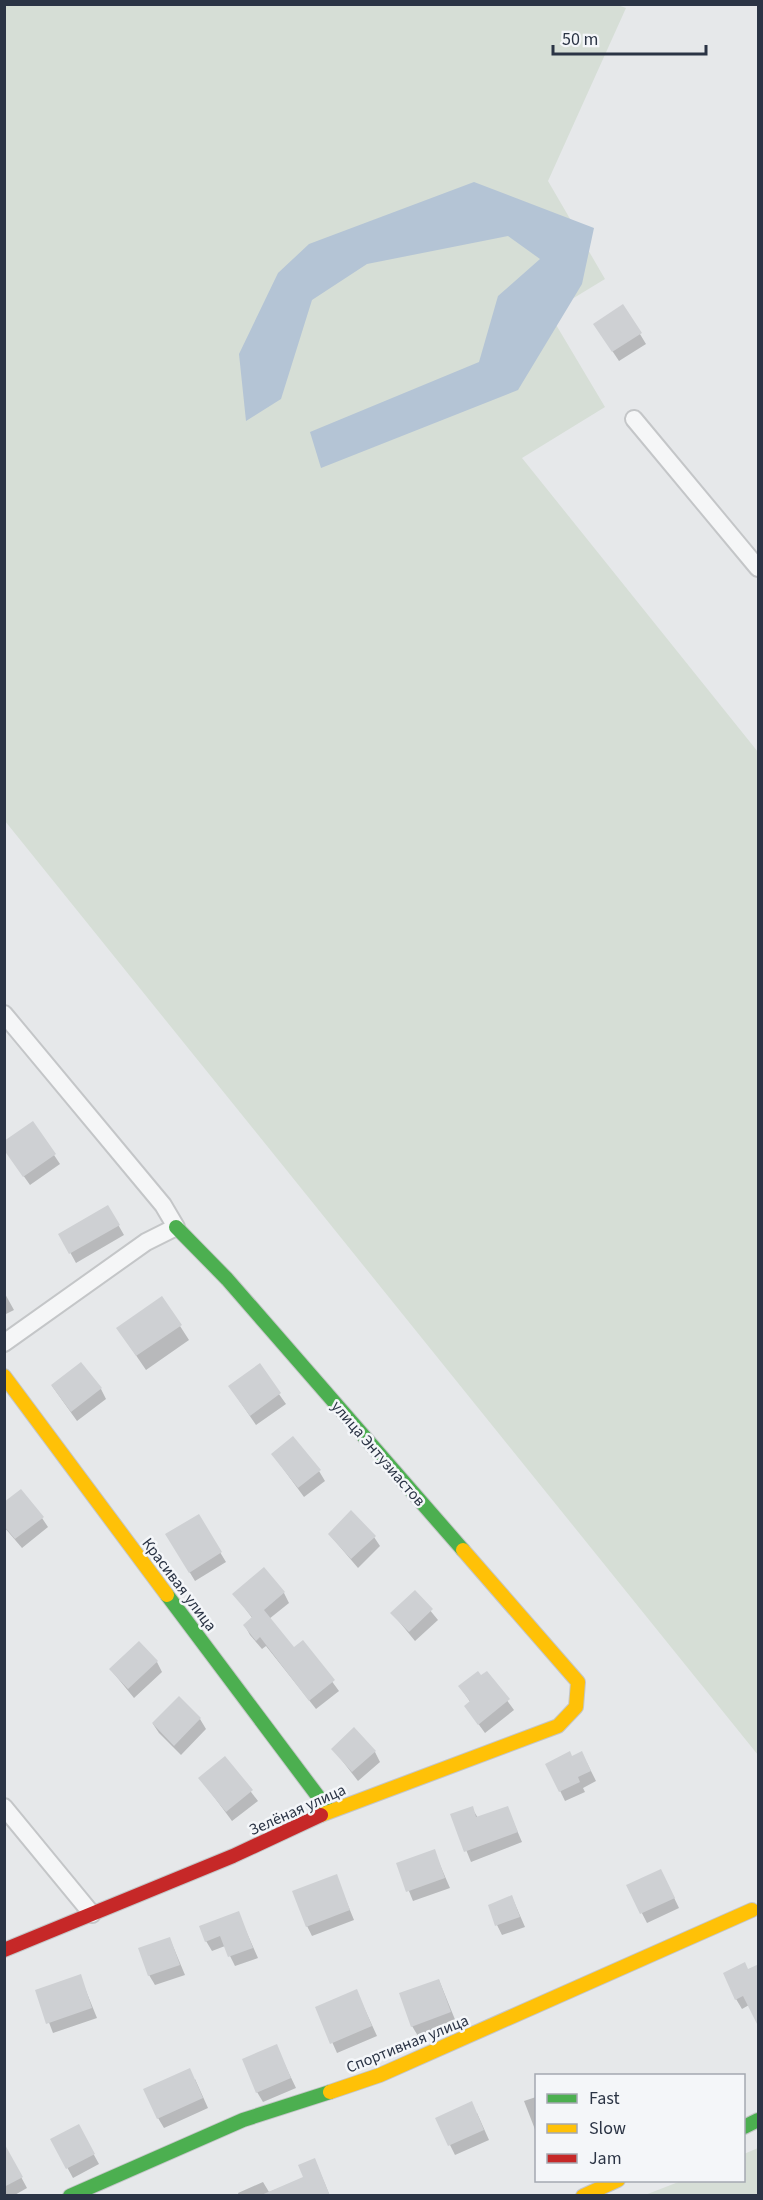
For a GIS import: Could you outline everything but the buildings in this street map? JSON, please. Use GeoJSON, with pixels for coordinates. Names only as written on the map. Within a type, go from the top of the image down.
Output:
{"type":"FeatureCollection","features":[{"type":"Feature","properties":{"kind":"street"},"geometry":{"type":"LineString","coordinates":[[634,419],[759,568]]}},
{"type":"Feature","properties":{"kind":"street"},"geometry":{"type":"LineString","coordinates":[[4,1014],[163,1205],[176,1227],[146,1242],[4,1343]]}},
{"type":"Feature","properties":{"kind":"street","name":"улица Энтузиастов"},"geometry":{"type":"LineString","coordinates":[[176,1227],[227,1279],[578,1682]]}},
{"type":"Feature","properties":{"kind":"street","name":"Красивая улица"},"geometry":{"type":"LineString","coordinates":[[4,1376],[329,1811]]}},
{"type":"Feature","properties":{"kind":"street","name":"Зелёная улица"},"geometry":{"type":"LineString","coordinates":[[4,1950],[233,1856],[329,1811],[558,1726],[576,1707],[578,1682]]}},
{"type":"Feature","properties":{"kind":"street"},"geometry":{"type":"LineString","coordinates":[[4,1807],[92,1914]]}},
{"type":"Feature","properties":{"kind":"street","name":"Спортивная улица"},"geometry":{"type":"LineString","coordinates":[[70,2196],[243,2120],[380,2075],[752,1910]]}},
{"type":"Feature","properties":{"kind":"street"},"geometry":{"type":"LineString","coordinates":[[745,2127],[759,2120]]}},
{"type":"Feature","properties":{"kind":"street"},"geometry":{"type":"LineString","coordinates":[[583,2196],[616,2182]]}},
{"type":"Feature","properties":{"kind":"shaded area"},"geometry":{"type":"Polygon","coordinates":[[[615,4],[626,8],[548,181],[605,279],[549,313],[605,407],[522,458],[758,752],[758,1755],[5,821],[4,5],[615,4]]]}},
{"type":"Feature","properties":{"kind":"shaded area"},"geometry":{"type":"Polygon","coordinates":[[[758,2148],[758,2195],[645,2195],[678,2182],[745,2182],[745,2154],[758,2148]]]}},
{"type":"Feature","properties":{"kind":"water"},"geometry":{"type":"Polygon","coordinates":[[[474,182],[594,228],[582,284],[518,390],[321,468],[310,432],[479,362],[498,296],[540,259],[508,236],[367,264],[312,300],[281,399],[246,421],[239,354],[278,273],[309,244],[474,182]]]}},
{"type":"Feature","properties":{"kind":"traffic: fast"},"geometry":{"type":"LineString","coordinates":[[176,1227],[227,1279],[463,1550]]}},
{"type":"Feature","properties":{"kind":"traffic: fast"},"geometry":{"type":"LineString","coordinates":[[167,1595],[329,1811]]}},
{"type":"Feature","properties":{"kind":"traffic: fast"},"geometry":{"type":"LineString","coordinates":[[70,2196],[243,2120],[330,2092]]}},
{"type":"Feature","properties":{"kind":"traffic: fast"},"geometry":{"type":"LineString","coordinates":[[745,2126],[758,2120]]}},
{"type":"Feature","properties":{"kind":"traffic: slow"},"geometry":{"type":"LineString","coordinates":[[4,1376],[167,1595]]}},
{"type":"Feature","properties":{"kind":"traffic: slow"},"geometry":{"type":"LineString","coordinates":[[321,1815],[558,1726],[576,1707],[578,1682],[463,1550]]}},
{"type":"Feature","properties":{"kind":"traffic: slow"},"geometry":{"type":"LineString","coordinates":[[330,2092],[380,2075],[752,1910]]}},
{"type":"Feature","properties":{"kind":"traffic: slow"},"geometry":{"type":"LineString","coordinates":[[583,2196],[614,2182]]}},
{"type":"Feature","properties":{"kind":"traffic: jam"},"geometry":{"type":"LineString","coordinates":[[4,1950],[233,1856],[321,1815]]}}]}
